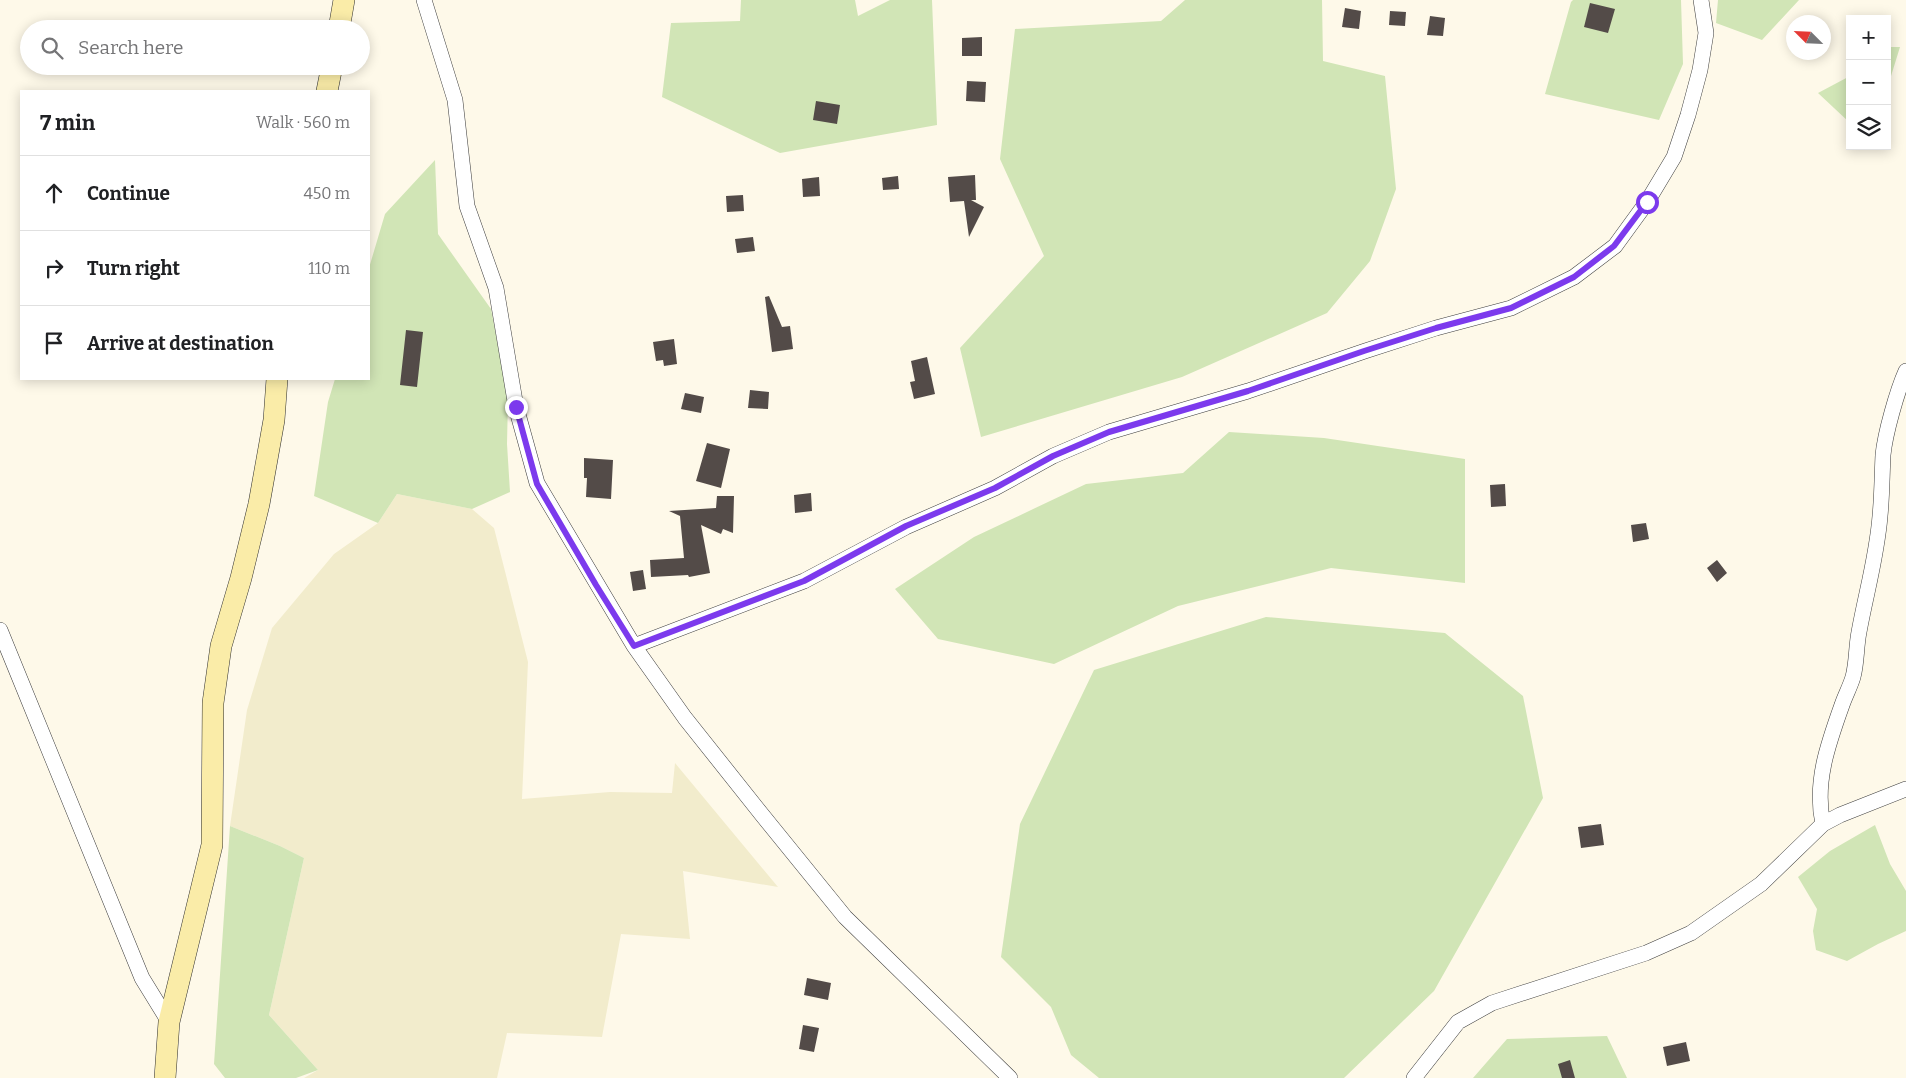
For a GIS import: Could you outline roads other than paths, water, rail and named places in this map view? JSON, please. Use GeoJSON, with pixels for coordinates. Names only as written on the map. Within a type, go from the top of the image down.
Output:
{"type":"FeatureCollection","features":[{"type":"Feature","properties":{"kind":"street"},"geometry":{"type":"LineString","coordinates":[[341,20],[344,0]]}},
{"type":"Feature","properties":{"kind":"street"},"geometry":{"type":"LineString","coordinates":[[424,0],[456,100],[467,206],[496,288],[516,407],[537,484],[634,646],[685,718],[845,917],[1010,1078]]}},
{"type":"Feature","properties":{"kind":"street"},"geometry":{"type":"LineString","coordinates":[[634,646],[804,581],[906,526],[995,488],[1053,456],[1109,432],[1248,391],[1436,328],[1511,308],[1574,277],[1614,246],[1647,202],[1674,157],[1700,70],[1706,33],[1701,0]]}},
{"type":"Feature","properties":{"kind":"street"},"geometry":{"type":"LineString","coordinates":[[327,90],[330,75]]}},
{"type":"Feature","properties":{"kind":"street"},"geometry":{"type":"LineString","coordinates":[[1823,824],[1820,808],[1820,782],[1827,749],[1857,662],[1858,635],[1876,556],[1883,482],[1883,454],[1895,402],[1906,371]]}},
{"type":"Feature","properties":{"kind":"street"},"geometry":{"type":"LineString","coordinates":[[165,1078],[169,1022],[212,845],[213,703],[219,655],[259,504],[274,420],[277,380]]}},
{"type":"Feature","properties":{"kind":"street"},"geometry":{"type":"LineString","coordinates":[[0,630],[142,978],[169,1022]]}},
{"type":"Feature","properties":{"kind":"street"},"geometry":{"type":"LineString","coordinates":[[1414,1078],[1458,1022],[1492,1003],[1646,954],[1691,933],[1761,884],[1823,824],[1840,815],[1906,789]]}}]}
